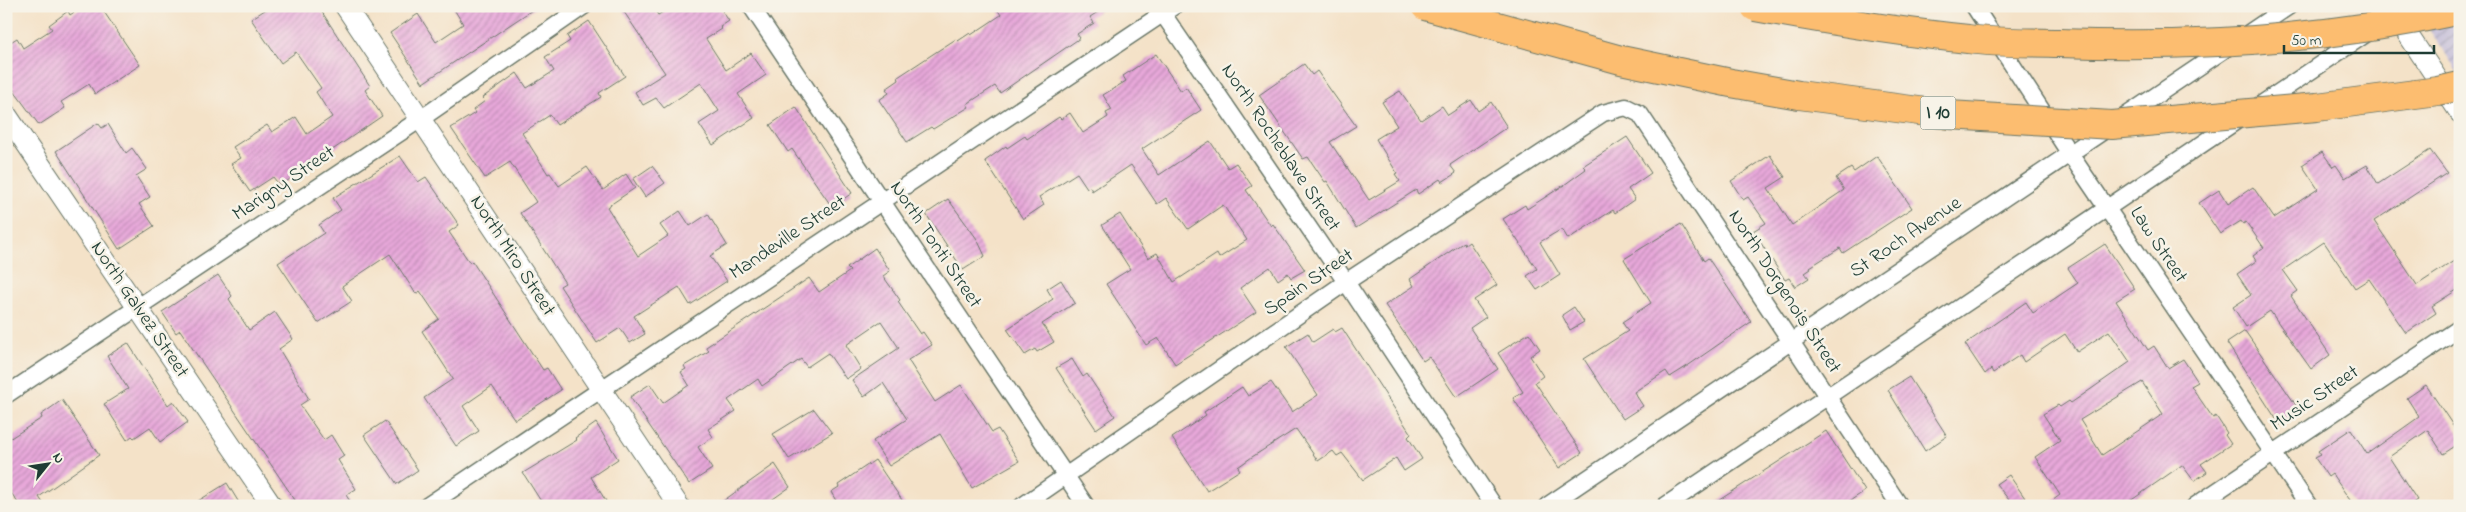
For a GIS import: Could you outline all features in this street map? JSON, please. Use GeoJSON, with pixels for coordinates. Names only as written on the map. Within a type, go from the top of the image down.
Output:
{"type":"FeatureCollection","features":[{"type":"Feature","properties":{"kind":"highway","name":"I 10"},"geometry":{"type":"LineString","coordinates":[[1424,6],[1621,60],[1722,81],[1799,95],[1949,115],[2112,125],[2317,107],[2438,91],[2460,86]]}},
{"type":"Feature","properties":{"kind":"highway"},"geometry":{"type":"LineString","coordinates":[[1756,7],[1852,25],[1970,40],[2139,46],[2234,43],[2320,34],[2460,10]]}},
{"type":"Feature","properties":{"kind":"street","name":"North Miro Street"},"geometry":{"type":"LineString","coordinates":[[345,6],[422,118],[679,506]]}},
{"type":"Feature","properties":{"kind":"street","name":"Marigny Street"},"geometry":{"type":"LineString","coordinates":[[6,395],[422,118],[584,6]]}},
{"type":"Feature","properties":{"kind":"street","name":"North Tonti Street"},"geometry":{"type":"LineString","coordinates":[[751,6],[880,202],[1086,506]]}},
{"type":"Feature","properties":{"kind":"street","name":"Law Street"},"geometry":{"type":"LineString","coordinates":[[1974,6],[2070,154],[2309,506]]}},
{"type":"Feature","properties":{"kind":"street","name":"St Roch Avenue"},"geometry":{"type":"LineString","coordinates":[[1546,506],[2290,6]]}},
{"type":"Feature","properties":{"kind":"street","name":"Mandeville Street"},"geometry":{"type":"LineString","coordinates":[[427,506],[1168,10]]}},
{"type":"Feature","properties":{"kind":"street","name":"North Rocheblave Street"},"geometry":{"type":"LineString","coordinates":[[1168,10],[1494,506]]}},
{"type":"Feature","properties":{"kind":"street"},"geometry":{"type":"LineString","coordinates":[[1665,506],[2107,208],[2391,10],[2460,113]]}},
{"type":"Feature","properties":{"kind":"street","name":"Spain Street"},"geometry":{"type":"LineString","coordinates":[[1022,506],[1346,282],[1603,113],[1626,107]]}},
{"type":"Feature","properties":{"kind":"street","name":"North Dorgenois Street"},"geometry":{"type":"LineString","coordinates":[[1626,107],[1640,114],[1674,162],[1826,397],[1900,506]]}},
{"type":"Feature","properties":{"kind":"street","name":"North Galvez Street"},"geometry":{"type":"LineString","coordinates":[[6,114],[272,506]]}},
{"type":"Feature","properties":{"kind":"street","name":"Music Street"},"geometry":{"type":"LineString","coordinates":[[2195,506],[2460,328]]}},
{"type":"Feature","properties":{"kind":"shaded area"},"geometry":{"type":"Polygon","coordinates":[[[2413,6],[2460,6],[2460,75],[2413,6]]]}},
{"type":"Feature","properties":{"kind":"building"},"geometry":{"type":"Polygon","coordinates":[[[83,6],[100,6],[140,65],[95,94],[89,84],[61,102],[65,108],[39,125],[6,80],[6,45],[17,38],[23,48],[52,29],[49,25],[68,11],[70,15],[83,6]]]}},
{"type":"Feature","properties":{"kind":"building"},"geometry":{"type":"Polygon","coordinates":[[[271,6],[318,6],[370,86],[365,90],[382,116],[280,186],[273,177],[250,192],[231,164],[241,158],[233,147],[267,125],[272,132],[296,117],[307,134],[332,117],[316,92],[321,88],[296,52],[281,63],[251,19],[271,6]]]}},
{"type":"Feature","properties":{"kind":"building"},"geometry":{"type":"Polygon","coordinates":[[[452,6],[538,6],[423,83],[390,33],[418,14],[436,42],[463,24],[452,6]]]}},
{"type":"Feature","properties":{"kind":"building"},"geometry":{"type":"Polygon","coordinates":[[[620,6],[652,6],[658,15],[672,6],[719,6],[729,21],[720,27],[722,29],[706,39],[726,70],[751,53],[766,75],[738,94],[754,118],[713,145],[699,124],[719,111],[701,83],[664,108],[656,98],[643,105],[635,92],[665,73],[620,6]]]}},
{"type":"Feature","properties":{"kind":"building"},"geometry":{"type":"Polygon","coordinates":[[[995,6],[1107,6],[1090,17],[1094,23],[1077,34],[1080,38],[1000,93],[995,86],[967,104],[969,107],[907,142],[879,100],[889,93],[886,89],[899,80],[898,77],[956,39],[958,41],[970,33],[971,35],[1001,15],[995,6]]]}},
{"type":"Feature","properties":{"kind":"building"},"geometry":{"type":"Polygon","coordinates":[[[589,21],[625,76],[599,93],[601,97],[557,125],[550,115],[522,133],[548,174],[550,173],[559,186],[587,167],[603,190],[626,174],[635,188],[607,207],[638,256],[668,236],[660,225],[680,211],[690,226],[708,214],[727,245],[710,256],[727,281],[690,305],[679,287],[634,316],[645,334],[630,343],[620,328],[597,343],[560,286],[565,283],[520,213],[536,202],[510,162],[485,178],[451,128],[475,113],[473,110],[485,101],[482,98],[517,73],[527,88],[554,71],[545,57],[570,41],[567,36],[589,21]]]}},
{"type":"Feature","properties":{"kind":"building"},"geometry":{"type":"Polygon","coordinates":[[[1156,54],[1181,91],[1186,87],[1201,110],[1142,149],[1159,175],[1210,141],[1228,168],[1236,163],[1252,186],[1246,190],[1271,226],[1273,224],[1305,270],[1291,278],[1288,273],[1278,280],[1270,267],[1240,288],[1256,312],[1175,364],[1158,338],[1146,345],[1106,284],[1130,269],[1102,225],[1120,214],[1148,258],[1157,253],[1174,282],[1217,254],[1219,258],[1247,240],[1223,205],[1188,229],[1166,198],[1157,204],[1131,165],[1092,191],[1090,187],[1087,188],[1077,173],[1039,197],[1044,205],[1023,219],[985,161],[1006,146],[1007,148],[1025,136],[1027,139],[1059,117],[1061,119],[1070,113],[1083,133],[1108,117],[1106,113],[1112,110],[1103,95],[1126,81],[1123,76],[1156,54]]]}},
{"type":"Feature","properties":{"kind":"building"},"geometry":{"type":"Polygon","coordinates":[[[1304,64],[1312,75],[1317,71],[1356,126],[1330,142],[1369,200],[1400,181],[1376,139],[1397,126],[1382,102],[1400,91],[1421,120],[1442,106],[1448,115],[1471,100],[1478,111],[1491,102],[1507,127],[1450,165],[1456,173],[1442,182],[1440,179],[1418,194],[1416,190],[1356,228],[1327,181],[1325,182],[1308,157],[1303,159],[1259,95],[1304,64]]]}},
{"type":"Feature","properties":{"kind":"building"},"geometry":{"type":"Polygon","coordinates":[[[796,107],[852,193],[832,207],[792,149],[788,152],[770,125],[796,107]]]}},
{"type":"Feature","properties":{"kind":"building"},"geometry":{"type":"Polygon","coordinates":[[[98,123],[102,128],[108,124],[126,153],[132,148],[147,169],[136,176],[150,197],[139,204],[154,226],[119,249],[56,151],[98,123]]]}},
{"type":"Feature","properties":{"kind":"building"},"geometry":{"type":"Polygon","coordinates":[[[1627,137],[1651,173],[1628,189],[1635,199],[1615,213],[1613,210],[1568,239],[1562,229],[1540,242],[1560,275],[1537,290],[1527,276],[1537,269],[1503,219],[1525,205],[1527,209],[1564,185],[1586,169],[1583,166],[1627,137]]]}},
{"type":"Feature","properties":{"kind":"building"},"geometry":{"type":"Polygon","coordinates":[[[2430,150],[2447,173],[2374,221],[2417,285],[2460,257],[2460,288],[2432,306],[2436,313],[2406,333],[2369,279],[2355,288],[2324,242],[2283,270],[2298,291],[2291,296],[2330,355],[2311,369],[2270,311],[2246,327],[2233,307],[2251,295],[2237,274],[2256,261],[2253,256],[2264,248],[2246,222],[2243,224],[2241,221],[2220,234],[2199,203],[2219,190],[2228,204],[2253,187],[2274,218],[2318,189],[2302,165],[2322,152],[2333,167],[2336,165],[2345,178],[2367,165],[2378,184],[2430,150]]]}},
{"type":"Feature","properties":{"kind":"building"},"geometry":{"type":"Polygon","coordinates":[[[1770,155],[1785,177],[1768,188],[1792,225],[1844,190],[1836,178],[1851,168],[1854,172],[1877,156],[1912,208],[1843,253],[1840,248],[1810,267],[1811,269],[1805,273],[1809,278],[1795,287],[1789,278],[1785,280],[1753,231],[1766,223],[1748,197],[1743,200],[1731,181],[1770,155]]]}},
{"type":"Feature","properties":{"kind":"building"},"geometry":{"type":"Polygon","coordinates":[[[400,156],[418,182],[426,177],[459,225],[449,232],[470,263],[472,261],[543,370],[547,368],[561,390],[515,420],[492,386],[463,406],[479,431],[456,446],[424,398],[453,379],[422,331],[439,319],[420,291],[416,294],[390,254],[342,286],[352,301],[318,323],[278,263],[324,233],[319,225],[341,210],[333,198],[400,156]]]}},
{"type":"Feature","properties":{"kind":"building"},"geometry":{"type":"Polygon","coordinates":[[[652,166],[665,183],[645,197],[633,179],[652,166]]]}},
{"type":"Feature","properties":{"kind":"building"},"geometry":{"type":"Polygon","coordinates":[[[948,199],[977,239],[985,256],[963,270],[926,214],[948,199]]]}},
{"type":"Feature","properties":{"kind":"building"},"geometry":{"type":"Polygon","coordinates":[[[1681,224],[1704,261],[1708,258],[1751,322],[1670,377],[1666,371],[1634,392],[1643,406],[1623,419],[1584,359],[1628,331],[1622,322],[1651,303],[1624,259],[1681,224]]]}},
{"type":"Feature","properties":{"kind":"building"},"geometry":{"type":"Polygon","coordinates":[[[1464,242],[1465,245],[1469,242],[1497,285],[1474,300],[1486,317],[1470,328],[1498,369],[1456,397],[1429,357],[1423,361],[1385,305],[1414,286],[1410,279],[1464,242]]]}},
{"type":"Feature","properties":{"kind":"building"},"geometry":{"type":"Polygon","coordinates":[[[2105,244],[2135,289],[2116,301],[2148,350],[2154,346],[2168,368],[2183,359],[2198,382],[2191,386],[2213,418],[2216,416],[2227,433],[2225,435],[2231,444],[2201,464],[2207,472],[2194,481],[2182,465],[2123,506],[2045,506],[2060,495],[2035,457],[2060,440],[2043,414],[2058,405],[2060,407],[2069,401],[2071,403],[2130,362],[2109,331],[2077,352],[2065,334],[2024,362],[2020,355],[1993,373],[1991,369],[1985,374],[1965,344],[2026,302],[2033,313],[2078,283],[2068,268],[2105,244]],[[2142,382],[2080,420],[2102,455],[2163,414],[2142,382]]]}},
{"type":"Feature","properties":{"kind":"building"},"geometry":{"type":"Polygon","coordinates":[[[875,248],[890,271],[883,276],[900,300],[898,302],[920,334],[923,332],[932,345],[908,360],[935,402],[961,385],[992,432],[998,429],[1019,461],[972,488],[940,434],[889,466],[873,441],[907,419],[883,383],[864,397],[852,380],[899,348],[881,321],[846,345],[861,369],[846,379],[828,353],[807,367],[801,359],[762,386],[758,379],[728,400],[736,411],[708,429],[713,437],[698,447],[712,469],[689,484],[630,397],[650,384],[663,403],[689,385],[681,372],[686,369],[684,366],[709,351],[706,347],[809,278],[819,292],[850,271],[847,268],[875,248]]]}},
{"type":"Feature","properties":{"kind":"building"},"geometry":{"type":"Polygon","coordinates":[[[218,275],[232,296],[229,299],[249,330],[275,312],[293,339],[279,349],[309,399],[300,405],[324,440],[331,435],[344,456],[338,460],[356,489],[346,495],[353,506],[299,506],[180,330],[176,333],[162,312],[218,275]]]}},
{"type":"Feature","properties":{"kind":"building"},"geometry":{"type":"Polygon","coordinates":[[[1061,280],[1075,303],[1042,324],[1054,342],[1037,352],[1035,349],[1025,355],[1007,329],[1053,299],[1047,289],[1061,280]]]}},
{"type":"Feature","properties":{"kind":"building"},"geometry":{"type":"Polygon","coordinates":[[[1574,307],[1584,322],[1570,330],[1562,315],[1574,307]]]}},
{"type":"Feature","properties":{"kind":"building"},"geometry":{"type":"Polygon","coordinates":[[[1342,328],[1411,434],[1408,437],[1422,459],[1404,471],[1396,458],[1363,480],[1342,453],[1337,456],[1333,451],[1318,461],[1296,429],[1252,457],[1238,467],[1240,470],[1207,491],[1172,438],[1206,415],[1204,412],[1242,387],[1248,396],[1271,382],[1292,412],[1318,395],[1286,347],[1308,333],[1313,342],[1333,329],[1335,332],[1342,328]]]}},
{"type":"Feature","properties":{"kind":"building"},"geometry":{"type":"Polygon","coordinates":[[[2245,331],[2300,411],[2280,425],[2227,343],[2245,331]]]}},
{"type":"Feature","properties":{"kind":"building"},"geometry":{"type":"Polygon","coordinates":[[[1529,333],[1540,349],[1530,356],[1543,376],[1535,382],[1582,453],[1559,468],[1513,398],[1523,392],[1498,353],[1529,333]]]}},
{"type":"Feature","properties":{"kind":"building"},"geometry":{"type":"Polygon","coordinates":[[[128,343],[168,405],[173,401],[188,422],[160,442],[150,427],[134,438],[132,436],[127,440],[104,404],[128,389],[107,356],[128,343]]]}},
{"type":"Feature","properties":{"kind":"building"},"geometry":{"type":"Polygon","coordinates":[[[1072,359],[1083,377],[1087,374],[1115,416],[1096,429],[1056,368],[1072,359]]]}},
{"type":"Feature","properties":{"kind":"building"},"geometry":{"type":"Polygon","coordinates":[[[1909,377],[1947,436],[1925,451],[1888,390],[1909,377]]]}},
{"type":"Feature","properties":{"kind":"building"},"geometry":{"type":"Polygon","coordinates":[[[2426,385],[2460,436],[2460,443],[2443,454],[2428,430],[2389,457],[2417,500],[2408,506],[2354,506],[2332,474],[2328,477],[2315,458],[2321,455],[2318,451],[2351,429],[2367,454],[2419,417],[2407,398],[2426,385]]]}},
{"type":"Feature","properties":{"kind":"building"},"geometry":{"type":"Polygon","coordinates":[[[62,400],[99,455],[39,497],[45,506],[20,506],[6,485],[6,441],[42,418],[41,415],[62,400]]]}},
{"type":"Feature","properties":{"kind":"building"},"geometry":{"type":"Polygon","coordinates":[[[814,409],[832,433],[789,459],[773,434],[814,409]]]}},
{"type":"Feature","properties":{"kind":"building"},"geometry":{"type":"Polygon","coordinates":[[[385,421],[418,470],[397,484],[364,435],[385,421]]]}},
{"type":"Feature","properties":{"kind":"building"},"geometry":{"type":"Polygon","coordinates":[[[596,423],[618,459],[591,477],[609,506],[544,506],[523,473],[577,440],[575,438],[596,423]]]}},
{"type":"Feature","properties":{"kind":"building"},"geometry":{"type":"Polygon","coordinates":[[[1826,431],[1865,491],[1842,506],[1710,506],[1826,431]]]}},
{"type":"Feature","properties":{"kind":"building"},"geometry":{"type":"Polygon","coordinates":[[[875,460],[906,506],[839,506],[831,492],[839,487],[838,485],[875,460]]]}},
{"type":"Feature","properties":{"kind":"building"},"geometry":{"type":"Polygon","coordinates":[[[775,464],[790,487],[763,506],[716,506],[775,464]]]}},
{"type":"Feature","properties":{"kind":"building"},"geometry":{"type":"Polygon","coordinates":[[[2009,475],[2025,498],[2014,506],[1996,484],[2009,475]]]}},
{"type":"Feature","properties":{"kind":"building"},"geometry":{"type":"Polygon","coordinates":[[[227,483],[241,506],[190,506],[227,483]]]}}]}
